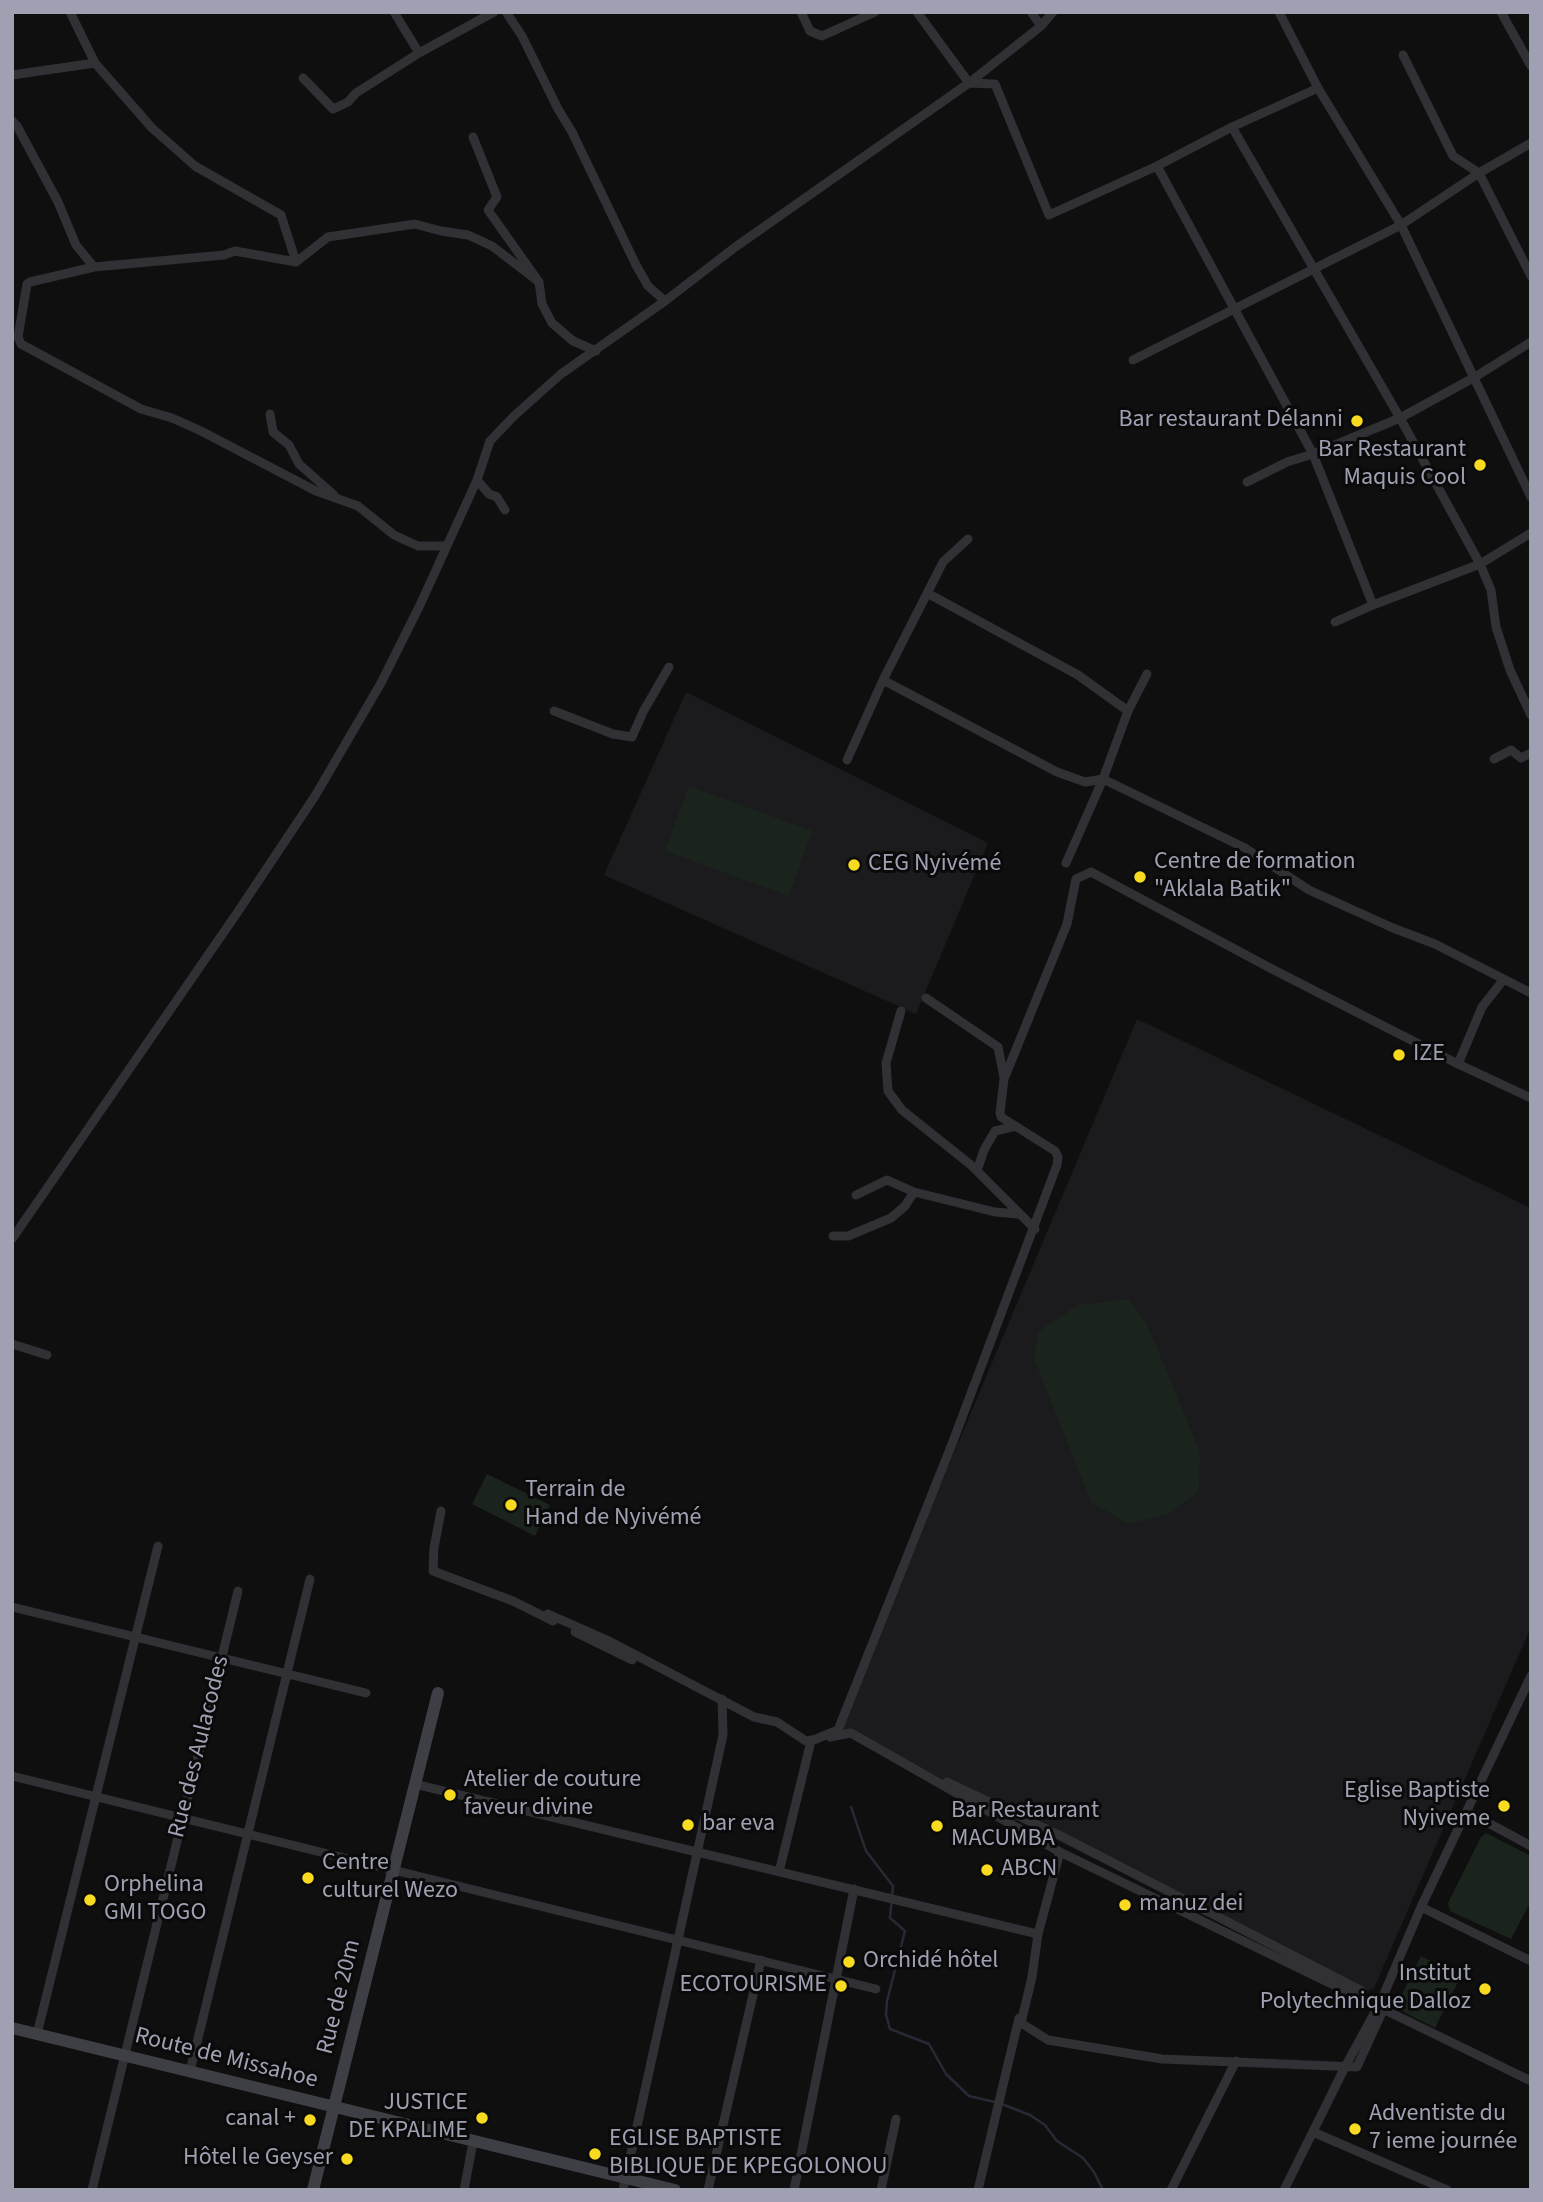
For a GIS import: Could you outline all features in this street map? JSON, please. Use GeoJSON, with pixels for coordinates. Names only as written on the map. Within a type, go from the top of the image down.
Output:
{"type":"FeatureCollection","features":[{"type":"Feature","properties":{"kind":"main road","name":"Rue de 20m"},"geometry":{"type":"LineString","coordinates":[[313,2190],[438,1693]]}},
{"type":"Feature","properties":{"kind":"main road","name":"Route de Missahoe"},"geometry":{"type":"LineString","coordinates":[[12,2028],[473,2141],[624,2184],[675,2190]]}},
{"type":"Feature","properties":{"kind":"street"},"geometry":{"type":"LineString","coordinates":[[70,12],[95,62],[152,128],[195,166],[281,215],[296,262]]}},
{"type":"Feature","properties":{"kind":"street"},"geometry":{"type":"LineString","coordinates":[[394,12],[419,53]]}},
{"type":"Feature","properties":{"kind":"street"},"geometry":{"type":"LineString","coordinates":[[303,78],[333,109],[348,102],[356,93],[419,53],[494,12]]}},
{"type":"Feature","properties":{"kind":"street"},"geometry":{"type":"LineString","coordinates":[[506,12],[522,36],[572,132],[636,265],[648,286],[665,300]]}},
{"type":"Feature","properties":{"kind":"street"},"geometry":{"type":"LineString","coordinates":[[801,12],[810,31],[822,36],[876,12]]}},
{"type":"Feature","properties":{"kind":"street"},"geometry":{"type":"LineString","coordinates":[[917,12],[969,83]]}},
{"type":"Feature","properties":{"kind":"street"},"geometry":{"type":"LineString","coordinates":[[1031,12],[1041,26]]}},
{"type":"Feature","properties":{"kind":"street"},"geometry":{"type":"LineString","coordinates":[[12,1239],[315,796],[381,683],[420,605],[477,480],[491,441],[514,416],[561,374],[734,248],[969,83],[1041,26],[1053,12]]}},
{"type":"Feature","properties":{"kind":"street"},"geometry":{"type":"LineString","coordinates":[[1279,12],[1318,88],[1401,225],[1531,498]]}},
{"type":"Feature","properties":{"kind":"street"},"geometry":{"type":"LineString","coordinates":[[1501,12],[1531,66]]}},
{"type":"Feature","properties":{"kind":"street"},"geometry":{"type":"LineString","coordinates":[[1403,55],[1453,156],[1479,173],[1531,276]]}},
{"type":"Feature","properties":{"kind":"street"},"geometry":{"type":"LineString","coordinates":[[12,75],[95,62]]}},
{"type":"Feature","properties":{"kind":"street"},"geometry":{"type":"LineString","coordinates":[[969,83],[995,84],[1049,215],[1318,88]]}},
{"type":"Feature","properties":{"kind":"street"},"geometry":{"type":"LineString","coordinates":[[12,121],[58,202],[76,245],[93,267]]}},
{"type":"Feature","properties":{"kind":"street"},"geometry":{"type":"LineString","coordinates":[[1232,127],[1400,418],[1480,564],[1491,590],[1496,627],[1510,670],[1531,715]]}},
{"type":"Feature","properties":{"kind":"street"},"geometry":{"type":"LineString","coordinates":[[473,136],[497,197],[488,210],[539,282],[542,304],[551,323],[573,341],[596,351]]}},
{"type":"Feature","properties":{"kind":"street"},"geometry":{"type":"LineString","coordinates":[[1133,360],[1401,225],[1479,173],[1531,143]]}},
{"type":"Feature","properties":{"kind":"street"},"geometry":{"type":"LineString","coordinates":[[1157,166],[1314,454],[1373,605]]}},
{"type":"Feature","properties":{"kind":"street"},"geometry":{"type":"LineString","coordinates":[[446,546],[418,546],[394,535],[358,506],[280,473],[172,418],[141,409],[21,344],[18,337],[28,282],[93,267],[224,255],[235,251],[296,262],[328,237],[415,224],[468,235],[492,246],[539,282]]}},
{"type":"Feature","properties":{"kind":"street"},"geometry":{"type":"LineString","coordinates":[[1247,482],[1287,461],[1314,454],[1400,418],[1475,377],[1531,342]]}},
{"type":"Feature","properties":{"kind":"street"},"geometry":{"type":"LineString","coordinates":[[270,414],[273,432],[289,445],[299,464],[338,499]]}},
{"type":"Feature","properties":{"kind":"street"},"geometry":{"type":"LineString","coordinates":[[477,480],[489,494],[497,497],[505,510]]}},
{"type":"Feature","properties":{"kind":"street"},"geometry":{"type":"LineString","coordinates":[[1335,622],[1480,564],[1531,533]]}},
{"type":"Feature","properties":{"kind":"street"},"geometry":{"type":"LineString","coordinates":[[848,760],[883,680],[943,562],[968,539]]}},
{"type":"Feature","properties":{"kind":"street"},"geometry":{"type":"LineString","coordinates":[[929,594],[1078,675],[1128,711]]}},
{"type":"Feature","properties":{"kind":"street"},"geometry":{"type":"LineString","coordinates":[[554,712],[613,734],[632,737],[652,694],[669,667]]}},
{"type":"Feature","properties":{"kind":"street"},"geometry":{"type":"LineString","coordinates":[[1066,863],[1103,779],[1128,711],[1147,674]]}},
{"type":"Feature","properties":{"kind":"street"},"geometry":{"type":"LineString","coordinates":[[883,680],[1057,772],[1085,782],[1103,779],[1245,848],[1309,890],[1435,944],[1531,993]]}},
{"type":"Feature","properties":{"kind":"street"},"geometry":{"type":"LineString","coordinates":[[1494,759],[1511,750],[1521,758],[1531,753]]}},
{"type":"Feature","properties":{"kind":"street"},"geometry":{"type":"LineString","coordinates":[[779,1872],[811,1741],[838,1730],[1035,1228],[1058,1157],[1055,1151],[1000,1113],[1004,1079],[1067,924],[1076,879],[1091,872],[1458,1064],[1531,1098]]}},
{"type":"Feature","properties":{"kind":"street"},"geometry":{"type":"LineString","coordinates":[[1458,1064],[1482,1007],[1504,979]]}},
{"type":"Feature","properties":{"kind":"street"},"geometry":{"type":"LineString","coordinates":[[926,998],[998,1047],[1004,1079]]}},
{"type":"Feature","properties":{"kind":"street"},"geometry":{"type":"LineString","coordinates":[[901,1011],[886,1063],[888,1091],[902,1110],[977,1171],[1035,1228]]}},
{"type":"Feature","properties":{"kind":"street"},"geometry":{"type":"LineString","coordinates":[[977,1171],[984,1150],[995,1131],[1016,1126]]}},
{"type":"Feature","properties":{"kind":"street"},"geometry":{"type":"LineString","coordinates":[[856,1195],[887,1180],[914,1192],[995,1212],[1018,1213]]}},
{"type":"Feature","properties":{"kind":"street"},"geometry":{"type":"LineString","coordinates":[[833,1236],[848,1236],[891,1218],[905,1206],[914,1192]]}},
{"type":"Feature","properties":{"kind":"street"},"geometry":{"type":"LineString","coordinates":[[12,1214],[24,1220]]}},
{"type":"Feature","properties":{"kind":"street"},"geometry":{"type":"LineString","coordinates":[[12,1345],[47,1355]]}},
{"type":"Feature","properties":{"kind":"street"},"geometry":{"type":"LineString","coordinates":[[442,1511],[433,1556],[433,1571],[522,1605],[646,1666],[722,1699],[723,1735],[624,2184]]}},
{"type":"Feature","properties":{"kind":"street"},"geometry":{"type":"LineString","coordinates":[[37,2034],[158,1546]]}},
{"type":"Feature","properties":{"kind":"street"},"geometry":{"type":"LineString","coordinates":[[190,2071],[310,1579]]}},
{"type":"Feature","properties":{"kind":"street","name":"Rue des Aulacodes"},"geometry":{"type":"LineString","coordinates":[[92,2190],[238,1591]]}},
{"type":"Feature","properties":{"kind":"street"},"geometry":{"type":"LineString","coordinates":[[12,1607],[366,1693]]}},
{"type":"Feature","properties":{"kind":"street"},"geometry":{"type":"LineString","coordinates":[[548,1614],[607,1640],[754,1717],[777,1722],[806,1741],[851,1733],[1060,1852],[1383,2005]]}},
{"type":"Feature","properties":{"kind":"street"},"geometry":{"type":"LineString","coordinates":[[1060,1852],[1038,1934],[1032,1978],[1021,2023],[1048,2040],[1162,2059],[1357,2067],[1421,1907],[1531,1676]]}},
{"type":"Feature","properties":{"kind":"street"},"geometry":{"type":"LineString","coordinates":[[838,1730],[1061,1836],[1531,2080]]}},
{"type":"Feature","properties":{"kind":"street"},"geometry":{"type":"LineString","coordinates":[[12,1776],[876,1989]]}},
{"type":"Feature","properties":{"kind":"street"},"geometry":{"type":"LineString","coordinates":[[415,1784],[1038,1934]]}},
{"type":"Feature","properties":{"kind":"street"},"geometry":{"type":"LineString","coordinates":[[1468,1812],[1531,1846]]}},
{"type":"Feature","properties":{"kind":"street"},"geometry":{"type":"LineString","coordinates":[[978,2190],[1061,1836]]}},
{"type":"Feature","properties":{"kind":"street"},"geometry":{"type":"LineString","coordinates":[[794,2190],[854,1889]]}},
{"type":"Feature","properties":{"kind":"street"},"geometry":{"type":"LineString","coordinates":[[1421,1907],[1531,1961]]}},
{"type":"Feature","properties":{"kind":"street"},"geometry":{"type":"LineString","coordinates":[[708,2190],[761,1961]]}},
{"type":"Feature","properties":{"kind":"street"},"geometry":{"type":"LineString","coordinates":[[1283,2190],[1344,2069],[1383,2005]]}},
{"type":"Feature","properties":{"kind":"street"},"geometry":{"type":"LineString","coordinates":[[1063,2044],[1135,2056],[1344,2069]]}},
{"type":"Feature","properties":{"kind":"street"},"geometry":{"type":"LineString","coordinates":[[1171,2190],[1236,2061]]}},
{"type":"Feature","properties":{"kind":"street"},"geometry":{"type":"LineString","coordinates":[[881,2190],[896,2119]]}},
{"type":"Feature","properties":{"kind":"street"},"geometry":{"type":"LineString","coordinates":[[1313,2132],[1447,2190]]}},
{"type":"Feature","properties":{"kind":"street"},"geometry":{"type":"LineString","coordinates":[[464,2190],[473,2141]]}},
{"type":"Feature","properties":{"kind":"shaded area"},"geometry":{"type":"Polygon","coordinates":[[[686,692],[988,843],[916,1014],[604,875],[686,692]]]}},
{"type":"Feature","properties":{"kind":"shaded area"},"geometry":{"type":"Polygon","coordinates":[[[689,786],[812,831],[789,896],[665,851],[689,786]]]}},
{"type":"Feature","properties":{"kind":"shaded area"},"geometry":{"type":"Polygon","coordinates":[[[1137,1019],[1531,1208],[1531,1627],[1374,1988],[1362,1993],[837,1730],[1137,1019]]]}},
{"type":"Feature","properties":{"kind":"shaded area"},"geometry":{"type":"Polygon","coordinates":[[[1128,1299],[1147,1324],[1200,1452],[1199,1491],[1168,1514],[1129,1524],[1091,1502],[1034,1358],[1038,1332],[1078,1305],[1128,1299]]]}},
{"type":"Feature","properties":{"kind":"shaded area","name":"Terrain de Hand de Nyivémé"},"geometry":{"type":"Polygon","coordinates":[[[487,1474],[550,1505],[535,1536],[472,1504],[487,1474]]]}},
{"type":"Feature","properties":{"kind":"shaded area"},"geometry":{"type":"Polygon","coordinates":[[[1486,1833],[1531,1856],[1531,1901],[1511,1939],[1450,1911],[1448,1903],[1481,1837],[1486,1833]]]}},
{"type":"Feature","properties":{"kind":"shaded area"},"geometry":{"type":"Polygon","coordinates":[[[1421,1956],[1461,1976],[1435,2028],[1398,2009],[1397,2004],[1421,1956]]]}},
{"type":"Feature","properties":{"kind":"waterway"},"geometry":{"type":"LineString","coordinates":[[851,1807],[866,1851],[893,1886],[890,1918],[905,1931],[887,2001],[886,2015],[890,2029],[929,2044],[946,2074],[969,2096],[999,2103],[1030,2115],[1045,2125],[1057,2141],[1083,2158],[1103,2190]]}},
{"type":"Feature","properties":{"kind":"place","name":"Bar restaurant Délanni"},"geometry":{"type":"Point","coordinates":[1357,421]}},
{"type":"Feature","properties":{"kind":"place","name":"Bar Restaurant Maquis Cool"},"geometry":{"type":"Point","coordinates":[1480,465]}},
{"type":"Feature","properties":{"kind":"place","name":"CEG Nyivémé"},"geometry":{"type":"Point","coordinates":[854,865]}},
{"type":"Feature","properties":{"kind":"place","name":"Centre de formation \"Aklala Batik\""},"geometry":{"type":"Point","coordinates":[1140,877]}},
{"type":"Feature","properties":{"kind":"place","name":"IZE"},"geometry":{"type":"Point","coordinates":[1399,1055]}},
{"type":"Feature","properties":{"kind":"place","name":"Terrain de Hand de Nyivémé"},"geometry":{"type":"Point","coordinates":[511,1505]}},
{"type":"Feature","properties":{"kind":"place","name":"Atelier de couture faveur divine"},"geometry":{"type":"Point","coordinates":[450,1795]}},
{"type":"Feature","properties":{"kind":"place","name":"Eglise Baptiste Nyiveme"},"geometry":{"type":"Point","coordinates":[1504,1806]}},
{"type":"Feature","properties":{"kind":"place","name":"bar eva"},"geometry":{"type":"Point","coordinates":[688,1825]}},
{"type":"Feature","properties":{"kind":"place","name":"Bar Restaurant MACUMBA"},"geometry":{"type":"Point","coordinates":[937,1826]}},
{"type":"Feature","properties":{"kind":"place","name":"ABCN"},"geometry":{"type":"Point","coordinates":[987,1870]}},
{"type":"Feature","properties":{"kind":"place","name":"Centre culturel Wezo"},"geometry":{"type":"Point","coordinates":[308,1878]}},
{"type":"Feature","properties":{"kind":"place","name":"Orphelina GMI TOGO"},"geometry":{"type":"Point","coordinates":[90,1900]}},
{"type":"Feature","properties":{"kind":"place","name":"manuz dei"},"geometry":{"type":"Point","coordinates":[1125,1905]}},
{"type":"Feature","properties":{"kind":"place","name":"Orchidé hôtel"},"geometry":{"type":"Point","coordinates":[849,1962]}},
{"type":"Feature","properties":{"kind":"place","name":"ECOTOURISME"},"geometry":{"type":"Point","coordinates":[841,1986]}},
{"type":"Feature","properties":{"kind":"place","name":"Institut Polytechnique Dalloz"},"geometry":{"type":"Point","coordinates":[1485,1989]}},
{"type":"Feature","properties":{"kind":"place","name":"JUSTICE DE KPALIME"},"geometry":{"type":"Point","coordinates":[482,2118]}},
{"type":"Feature","properties":{"kind":"place","name":"canal +"},"geometry":{"type":"Point","coordinates":[310,2120]}},
{"type":"Feature","properties":{"kind":"place","name":"Adventiste du 7 ieme journée"},"geometry":{"type":"Point","coordinates":[1355,2129]}},
{"type":"Feature","properties":{"kind":"place","name":"EGLISE BAPTISTE BIBLIQUE DE KPEGOLONOU"},"geometry":{"type":"Point","coordinates":[595,2154]}},
{"type":"Feature","properties":{"kind":"place","name":"Hôtel le Geyser"},"geometry":{"type":"Point","coordinates":[347,2159]}}]}
